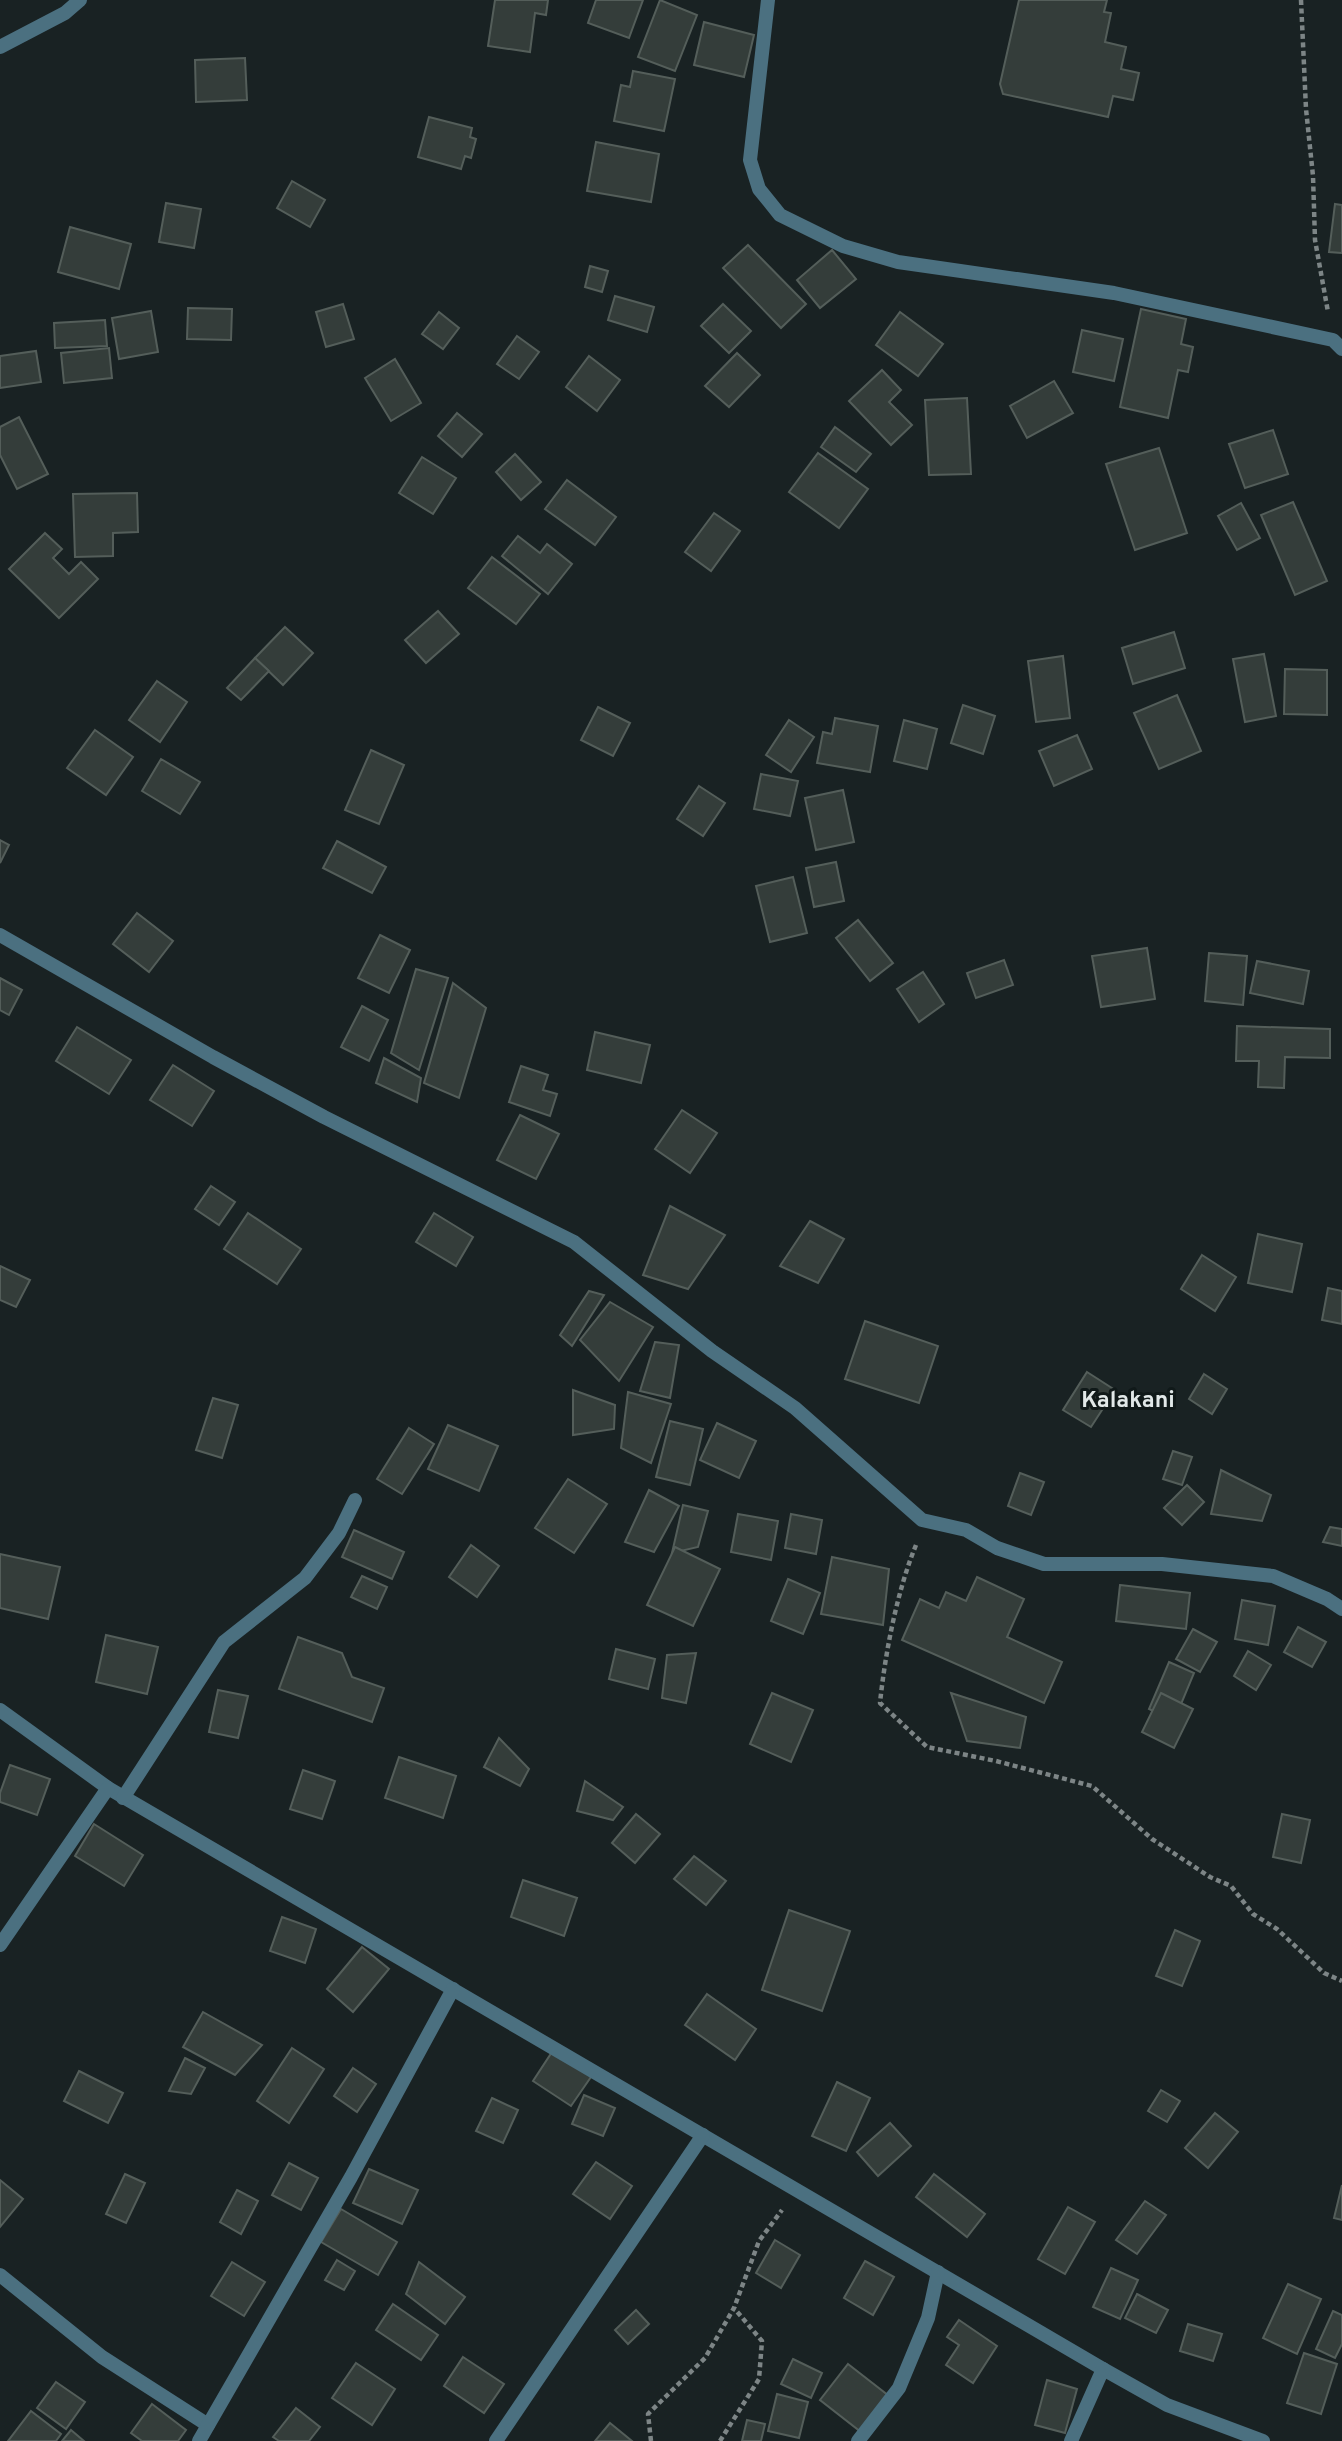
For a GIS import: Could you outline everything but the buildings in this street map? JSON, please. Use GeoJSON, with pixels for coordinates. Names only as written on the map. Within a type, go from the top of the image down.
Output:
{"type":"FeatureCollection","features":[{"type":"Feature","properties":{"kind":"street"},"geometry":{"type":"LineString","coordinates":[[0,47],[65,13],[80,0]]}},
{"type":"Feature","properties":{"kind":"street"},"geometry":{"type":"LineString","coordinates":[[768,0],[750,160],[759,189],[780,215],[843,246],[898,262],[1114,293],[1337,344]]}},
{"type":"Feature","properties":{"kind":"street"},"geometry":{"type":"LineString","coordinates":[[0,935],[324,1117],[574,1242],[712,1351],[795,1409],[922,1520],[966,1530],[997,1548],[1044,1564],[1162,1564],[1273,1576],[1342,1609]]}},
{"type":"Feature","properties":{"kind":"street"},"geometry":{"type":"LineString","coordinates":[[123,1798],[224,1642],[305,1578],[339,1533],[355,1500]]}},
{"type":"Feature","properties":{"kind":"street"},"geometry":{"type":"LineString","coordinates":[[0,1710],[123,1798],[1103,2369],[1167,2405],[1263,2441]]}},
{"type":"Feature","properties":{"kind":"street"},"geometry":{"type":"LineString","coordinates":[[0,1945],[108,1788]]}},
{"type":"Feature","properties":{"kind":"street"},"geometry":{"type":"LineString","coordinates":[[199,2441],[351,2177],[453,1989]]}},
{"type":"Feature","properties":{"kind":"street"},"geometry":{"type":"LineString","coordinates":[[496,2441],[703,2135]]}},
{"type":"Feature","properties":{"kind":"street"},"geometry":{"type":"LineString","coordinates":[[858,2441],[899,2388],[928,2318],[938,2272]]}},
{"type":"Feature","properties":{"kind":"street"},"geometry":{"type":"LineString","coordinates":[[0,2275],[102,2357],[208,2425]]}},
{"type":"Feature","properties":{"kind":"street"},"geometry":{"type":"LineString","coordinates":[[1071,2441],[1103,2369]]}},
{"type":"Feature","properties":{"kind":"path"},"geometry":{"type":"LineString","coordinates":[[1301,0],[1315,240],[1337,344]]}},
{"type":"Feature","properties":{"kind":"path"},"geometry":{"type":"LineString","coordinates":[[922,1520],[915,1547],[907,1562],[880,1703],[927,1747],[996,1761],[1092,1786],[1152,1839],[1210,1877],[1231,1886],[1253,1914],[1277,1929],[1324,1973],[1342,1981]]}},
{"type":"Feature","properties":{"kind":"path"},"geometry":{"type":"LineString","coordinates":[[651,2441],[648,2414],[705,2358],[734,2308],[759,2241],[797,2190]]}},
{"type":"Feature","properties":{"kind":"path"},"geometry":{"type":"LineString","coordinates":[[720,2441],[759,2379],[762,2341],[734,2308]]}},
{"type":"Feature","properties":{"kind":"district","name":"Kalakani"},"geometry":{"type":"Point","coordinates":[1128,1401]}}]}
